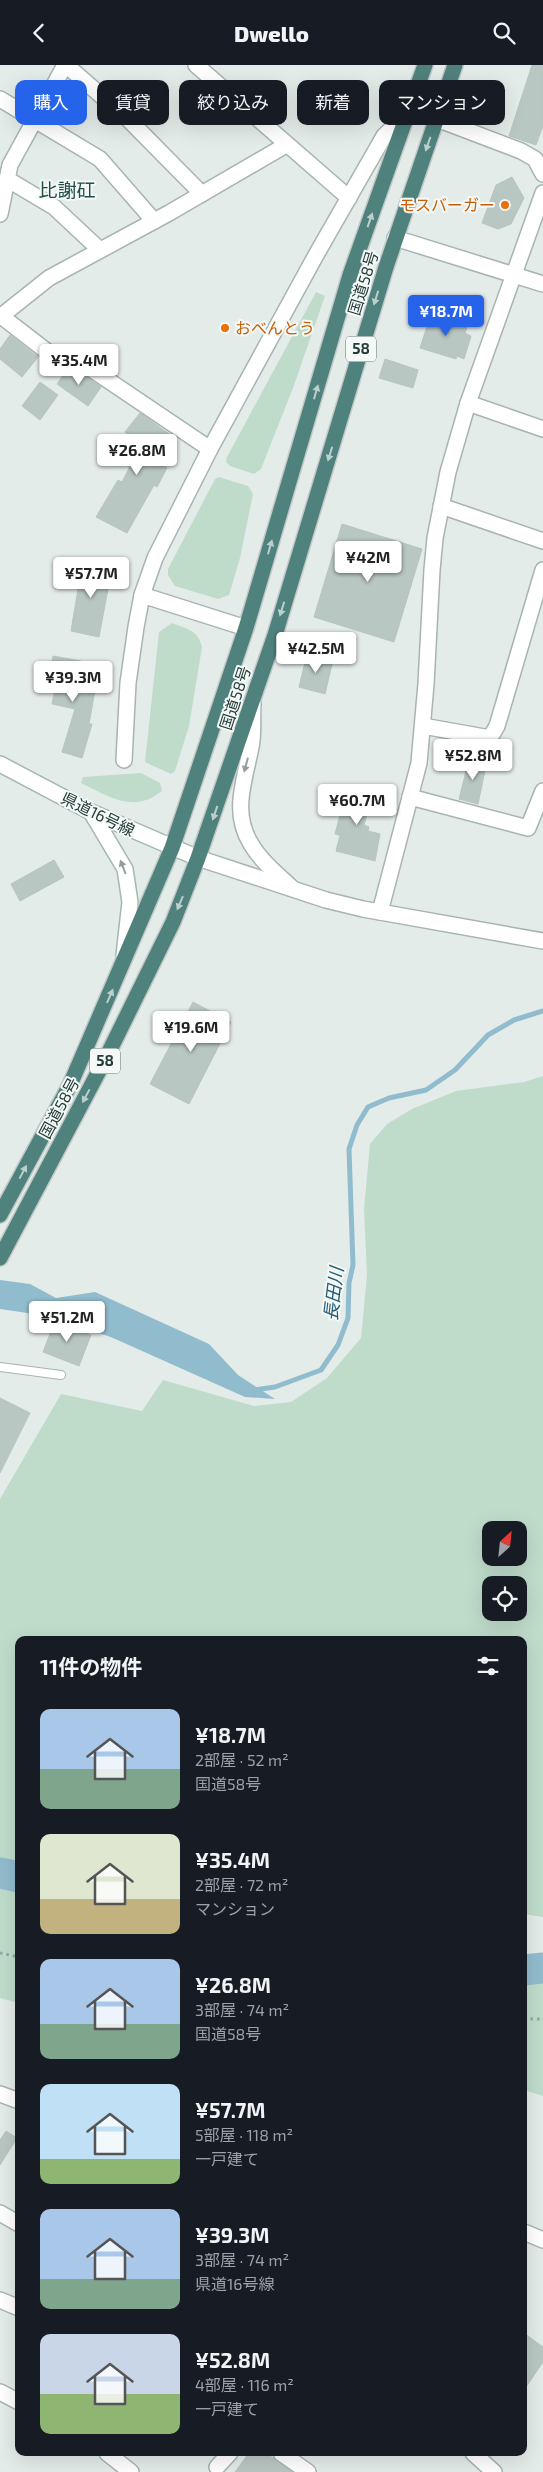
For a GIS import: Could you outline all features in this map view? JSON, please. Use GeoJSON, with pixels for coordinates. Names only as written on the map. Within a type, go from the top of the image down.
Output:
{"type":"FeatureCollection","features":[{"type":"Feature","properties":{"kind":"highway","name":"国道58号"},"geometry":{"type":"LineString","coordinates":[[419,80],[425,65]]}},
{"type":"Feature","properties":{"kind":"highway","name":"国道58号"},"geometry":{"type":"LineString","coordinates":[[450,80],[455,65]]}},
{"type":"Feature","properties":{"kind":"highway","name":"国道58号"},"geometry":{"type":"LineString","coordinates":[[0,1215],[70,1085],[172,848],[246,628],[350,275],[403,125]]}},
{"type":"Feature","properties":{"kind":"highway","name":"国道58号"},"geometry":{"type":"LineString","coordinates":[[0,1258],[112,1046],[172,922],[198,858],[253,700],[396,238],[435,125]]}},
{"type":"Feature","properties":{"kind":"street"},"geometry":{"type":"LineString","coordinates":[[57,80],[65,65],[127,118],[202,194]]}},
{"type":"Feature","properties":{"kind":"street"},"geometry":{"type":"LineString","coordinates":[[196,65],[349,198]]}},
{"type":"Feature","properties":{"kind":"street"},"geometry":{"type":"LineString","coordinates":[[0,99],[15,108]]}},
{"type":"Feature","properties":{"kind":"street"},"geometry":{"type":"LineString","coordinates":[[0,214],[10,165],[31,125]]}},
{"type":"Feature","properties":{"kind":"street"},"geometry":{"type":"LineString","coordinates":[[42,125],[100,159],[154,221]]}},
{"type":"Feature","properties":{"kind":"street"},"geometry":{"type":"LineString","coordinates":[[124,760],[128,683],[142,595],[155,558],[210,449],[349,198],[384,136],[396,125]]}},
{"type":"Feature","properties":{"kind":"street"},"geometry":{"type":"LineString","coordinates":[[453,125],[521,151],[536,159],[543,174]]}},
{"type":"Feature","properties":{"kind":"street"},"geometry":{"type":"LineString","coordinates":[[210,449],[78,360],[49,353],[1,316],[50,278],[286,145]]}},
{"type":"Feature","properties":{"kind":"street"},"geometry":{"type":"LineString","coordinates":[[7,179],[54,207],[100,251]]}},
{"type":"Feature","properties":{"kind":"street"},"geometry":{"type":"LineString","coordinates":[[380,912],[418,763],[423,726],[432,570],[448,472],[468,403],[543,193]]}},
{"type":"Feature","properties":{"kind":"street"},"geometry":{"type":"LineString","coordinates":[[396,238],[543,284]]}},
{"type":"Feature","properties":{"kind":"street"},"geometry":{"type":"LineString","coordinates":[[468,403],[543,429]]}},
{"type":"Feature","properties":{"kind":"street"},"geometry":{"type":"LineString","coordinates":[[441,506],[543,541]]}},
{"type":"Feature","properties":{"kind":"street"},"geometry":{"type":"LineString","coordinates":[[423,726],[490,738],[497,726],[543,570]]}},
{"type":"Feature","properties":{"kind":"street"},"geometry":{"type":"LineString","coordinates":[[142,595],[246,628]]}},
{"type":"Feature","properties":{"kind":"street"},"geometry":{"type":"LineString","coordinates":[[253,700],[252,746],[241,787],[240,806],[242,822],[251,844],[264,861],[294,890]]}},
{"type":"Feature","properties":{"kind":"street","name":"県道16号線"},"geometry":{"type":"LineString","coordinates":[[0,764],[91,812],[172,848],[294,890],[414,919],[543,941]]}},
{"type":"Feature","properties":{"kind":"street"},"geometry":{"type":"LineString","coordinates":[[410,797],[528,829],[543,791]]}},
{"type":"Feature","properties":{"kind":"street"},"geometry":{"type":"LineString","coordinates":[[91,812],[125,869],[130,902],[122,967]]}},
{"type":"Feature","properties":{"kind":"street"},"geometry":{"type":"LineString","coordinates":[[0,2094],[15,2100]]}},
{"type":"Feature","properties":{"kind":"street"},"geometry":{"type":"LineString","coordinates":[[0,2213],[15,2222]]}},
{"type":"Feature","properties":{"kind":"street"},"geometry":{"type":"LineString","coordinates":[[527,2233],[543,2240]]}},
{"type":"Feature","properties":{"kind":"street"},"geometry":{"type":"LineString","coordinates":[[0,2300],[15,2306]]}},
{"type":"Feature","properties":{"kind":"street"},"geometry":{"type":"LineString","coordinates":[[1,2394],[15,2400]]}},
{"type":"Feature","properties":{"kind":"street"},"geometry":{"type":"LineString","coordinates":[[111,2456],[131,2472]]}},
{"type":"Feature","properties":{"kind":"street"},"geometry":{"type":"LineString","coordinates":[[217,2470],[228,2456]]}},
{"type":"Feature","properties":{"kind":"street"},"geometry":{"type":"LineString","coordinates":[[285,2456],[308,2472]]}},
{"type":"Feature","properties":{"kind":"street"},"geometry":{"type":"LineString","coordinates":[[476,2456],[494,2472]]}},
{"type":"Feature","properties":{"kind":"lane"},"geometry":{"type":"LineString","coordinates":[[0,1367],[61,1375]]}},
{"type":"Feature","properties":{"kind":"path"},"geometry":{"type":"LineString","coordinates":[[0,1953],[15,1956]]}},
{"type":"Feature","properties":{"kind":"path"},"geometry":{"type":"LineString","coordinates":[[527,2019],[543,2019]]}},
{"type":"Feature","properties":{"kind":"green space"},"geometry":{"type":"Polygon","coordinates":[[[316,292],[325,296],[293,388],[261,469],[254,474],[230,466],[226,462],[227,457],[316,292]]]}},
{"type":"Feature","properties":{"kind":"green space"},"geometry":{"type":"Polygon","coordinates":[[[219,477],[248,486],[253,494],[240,558],[229,595],[218,599],[175,586],[168,575],[168,569],[215,479],[219,477]]]}},
{"type":"Feature","properties":{"kind":"green space"},"geometry":{"type":"Polygon","coordinates":[[[172,623],[195,634],[202,647],[189,726],[175,771],[171,774],[145,762],[159,632],[172,623]]]}},
{"type":"Feature","properties":{"kind":"green space"},"geometry":{"type":"Polygon","coordinates":[[[141,773],[160,783],[162,791],[151,798],[131,802],[112,798],[81,783],[83,777],[141,773]]]}},
{"type":"Feature","properties":{"kind":"green space"},"geometry":{"type":"Polygon","coordinates":[[[543,1076],[543,1917],[527,1914],[527,1636],[15,1636],[15,1865],[0,1863],[0,1499],[61,1394],[142,1411],[163,1380],[254,1406],[291,1402],[327,1378],[361,1338],[367,1275],[364,1209],[370,1144],[387,1124],[412,1109],[456,1091],[524,1082],[543,1076]]]}},
{"type":"Feature","properties":{"kind":"green space"},"geometry":{"type":"Polygon","coordinates":[[[0,1872],[15,1876],[15,2002],[0,1998],[0,1872]]]}},
{"type":"Feature","properties":{"kind":"green space"},"geometry":{"type":"Polygon","coordinates":[[[543,1970],[543,2096],[527,2091],[527,1973],[543,1970]]]}},
{"type":"Feature","properties":{"kind":"water"},"geometry":{"type":"Polygon","coordinates":[[[0,1280],[30,1284],[56,1298],[95,1292],[209,1344],[238,1375],[275,1399],[245,1397],[113,1338],[55,1317],[0,1309],[0,1280]]]}},
{"type":"Feature","properties":{"kind":"building"},"geometry":{"type":"Polygon","coordinates":[[[532,65],[543,65],[543,126],[536,145],[509,136],[532,65]]]}},
{"type":"Feature","properties":{"kind":"building","name":"モスバーガー"},"geometry":{"type":"Polygon","coordinates":[[[512,177],[524,198],[511,224],[498,229],[482,223],[496,185],[512,177]]]}},
{"type":"Feature","properties":{"kind":"building"},"geometry":{"type":"Polygon","coordinates":[[[431,314],[468,324],[465,333],[471,336],[464,359],[457,356],[456,359],[420,348],[431,314]]]}},
{"type":"Feature","properties":{"kind":"building"},"geometry":{"type":"Polygon","coordinates":[[[10,335],[38,357],[22,377],[0,359],[0,349],[10,335]]]}},
{"type":"Feature","properties":{"kind":"building"},"geometry":{"type":"Polygon","coordinates":[[[385,359],[418,370],[413,388],[379,378],[385,359]]]}},
{"type":"Feature","properties":{"kind":"building"},"geometry":{"type":"Polygon","coordinates":[[[69,367],[101,387],[88,406],[57,384],[69,367]]]}},
{"type":"Feature","properties":{"kind":"building"},"geometry":{"type":"Polygon","coordinates":[[[40,382],[58,395],[40,420],[22,406],[40,382]]]}},
{"type":"Feature","properties":{"kind":"building"},"geometry":{"type":"Polygon","coordinates":[[[140,413],[172,436],[153,461],[167,468],[157,487],[154,485],[127,533],[96,517],[118,480],[122,482],[141,445],[125,432],[140,413]]]}},
{"type":"Feature","properties":{"kind":"building"},"geometry":{"type":"Polygon","coordinates":[[[342,524],[422,549],[394,642],[314,617],[342,524]]]}},
{"type":"Feature","properties":{"kind":"building"},"geometry":{"type":"Polygon","coordinates":[[[83,559],[109,565],[104,588],[108,589],[99,637],[71,631],[83,559]]]}},
{"type":"Feature","properties":{"kind":"building"},"geometry":{"type":"Polygon","coordinates":[[[307,654],[333,660],[325,694],[299,687],[307,654]]]}},
{"type":"Feature","properties":{"kind":"building"},"geometry":{"type":"Polygon","coordinates":[[[53,656],[81,661],[76,687],[95,690],[89,724],[92,724],[82,758],[62,752],[75,709],[52,704],[57,677],[50,676],[53,656]]]}},
{"type":"Feature","properties":{"kind":"building"},"geometry":{"type":"Polygon","coordinates":[[[469,759],[487,761],[478,804],[459,799],[469,759]]]}},
{"type":"Feature","properties":{"kind":"building"},"geometry":{"type":"Polygon","coordinates":[[[348,785],[373,793],[364,825],[369,827],[368,831],[380,834],[375,861],[336,851],[340,835],[335,834],[348,785]]]}},
{"type":"Feature","properties":{"kind":"building"},"geometry":{"type":"Polygon","coordinates":[[[54,860],[64,877],[20,901],[11,884],[54,860]]]}},
{"type":"Feature","properties":{"kind":"building"},"geometry":{"type":"Polygon","coordinates":[[[193,1002],[231,1022],[189,1104],[150,1084],[193,1002]]]}},
{"type":"Feature","properties":{"kind":"building"},"geometry":{"type":"Polygon","coordinates":[[[55,1321],[91,1335],[79,1366],[43,1352],[55,1321]]]}},
{"type":"Feature","properties":{"kind":"building"},"geometry":{"type":"Polygon","coordinates":[[[0,1398],[30,1413],[0,1473],[0,1398]]]}},
{"type":"Feature","properties":{"kind":"building"},"geometry":{"type":"Polygon","coordinates":[[[6,2131],[15,2137],[15,2141],[0,2165],[0,2140],[6,2131]]]}},
{"type":"Feature","properties":{"kind":"building"},"geometry":{"type":"Polygon","coordinates":[[[527,2335],[543,2347],[543,2362],[527,2386],[527,2335]]]}},
{"type":"Feature","properties":{"kind":"building"},"geometry":{"type":"Polygon","coordinates":[[[247,2456],[270,2456],[292,2472],[235,2472],[247,2456]]]}},
{"type":"Feature","properties":{"kind":"waterway","name":"長田川"},"geometry":{"type":"LineString","coordinates":[[254,1390],[275,1387],[321,1370],[338,1345],[348,1318],[349,1283],[353,1265],[349,1149],[357,1125],[368,1107],[389,1098],[426,1090],[455,1070],[488,1035],[514,1020],[543,1011]]}},
{"type":"Feature","properties":{"kind":"waterway"},"geometry":{"type":"LineString","coordinates":[[0,1873],[15,1876]]}},
{"type":"Feature","properties":{"kind":"waterway"},"geometry":{"type":"LineString","coordinates":[[527,1970],[543,1968]]}},
{"type":"Feature","properties":{"kind":"place","name":"モスバーガー"},"geometry":{"type":"Point","coordinates":[505,205]}},
{"type":"Feature","properties":{"kind":"place","name":"おべんとう"},"geometry":{"type":"Point","coordinates":[225,328]}},
{"type":"Feature","properties":{"kind":"district","name":"比謝矼"},"geometry":{"type":"Point","coordinates":[67,190]}}]}
